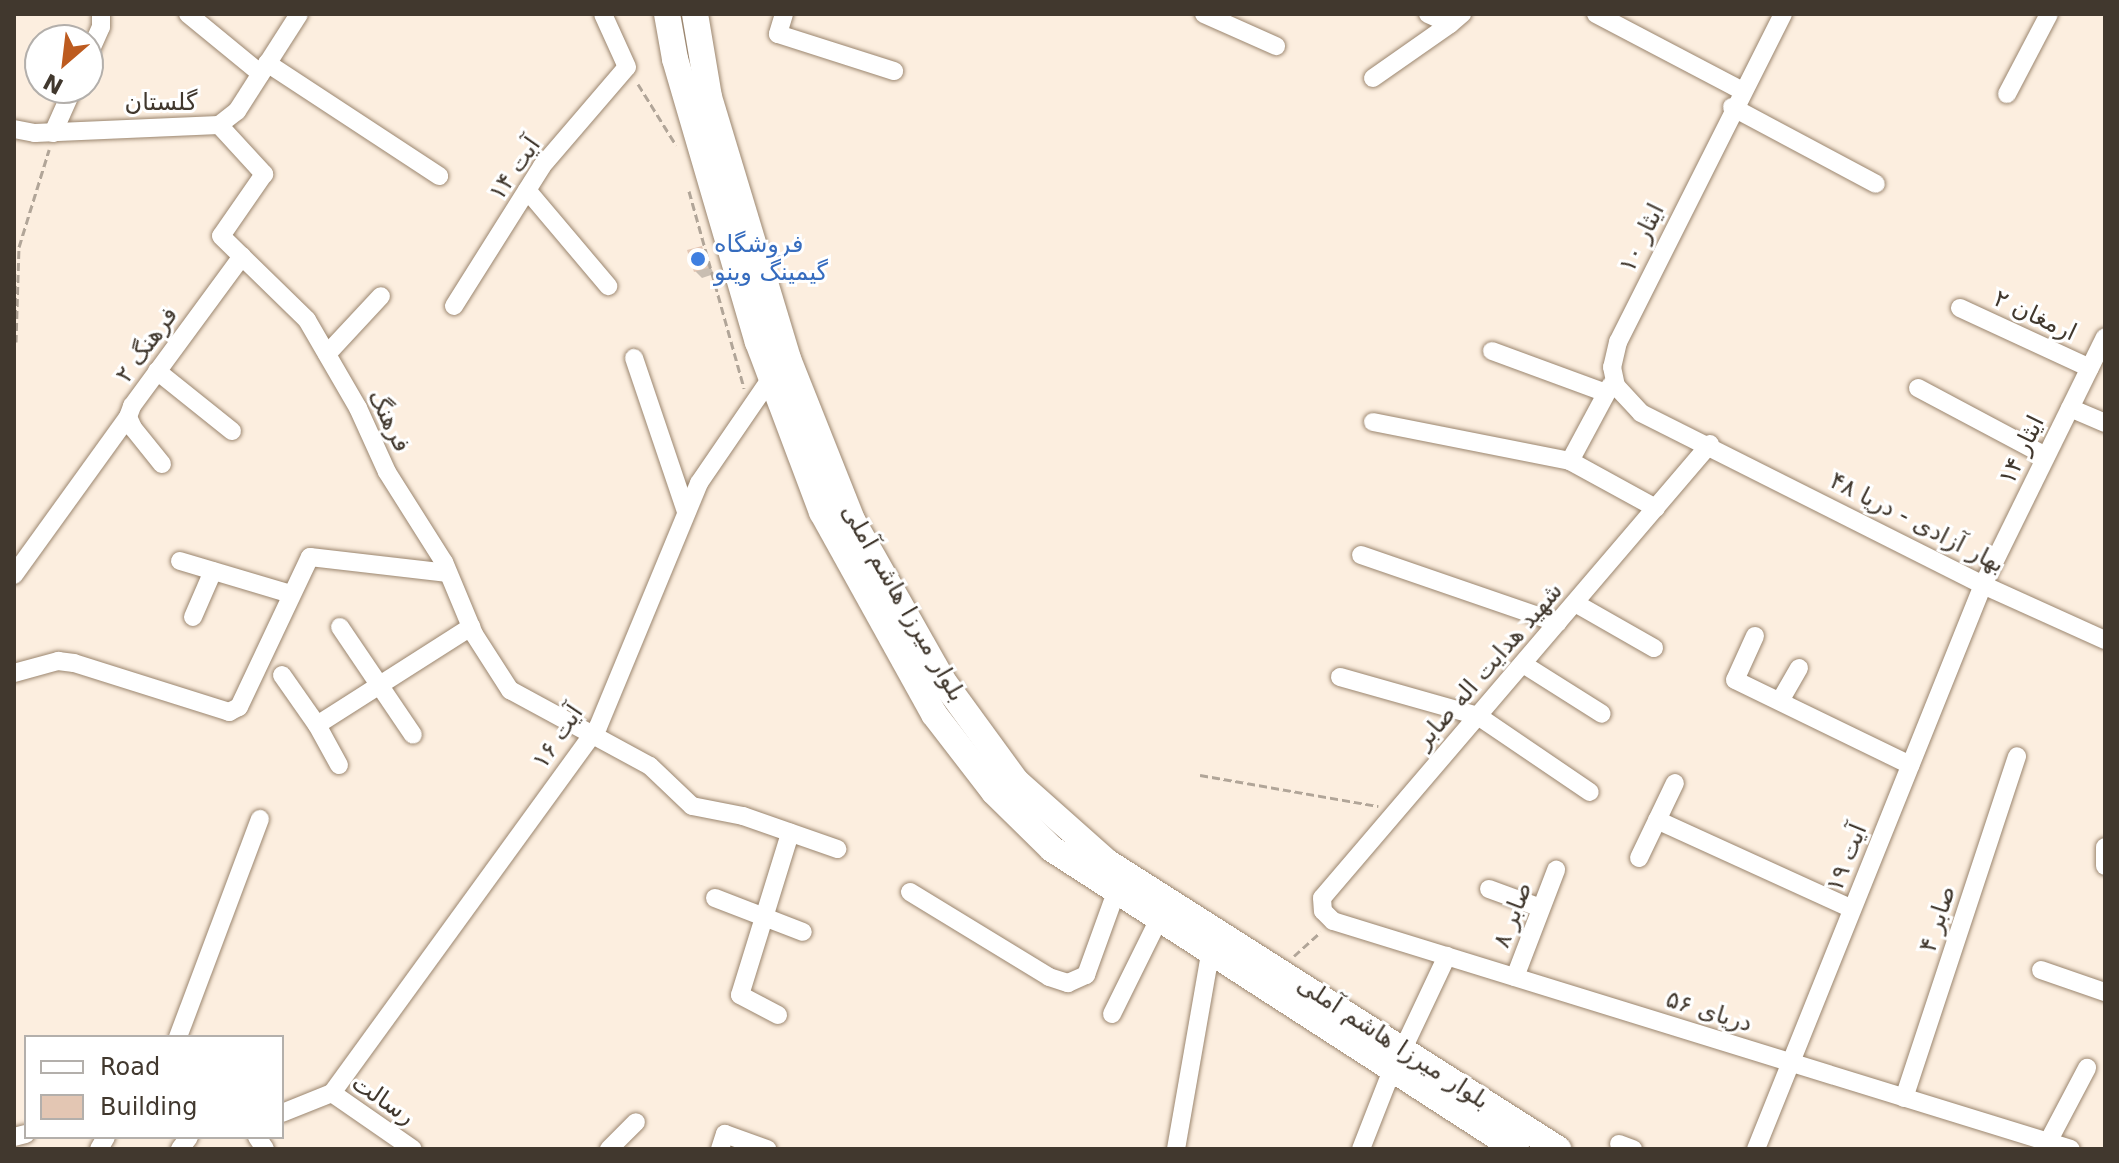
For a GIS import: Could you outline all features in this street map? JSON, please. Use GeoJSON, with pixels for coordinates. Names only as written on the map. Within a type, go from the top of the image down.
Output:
{"type":"FeatureCollection","features":[{"type":"Feature","properties":{"kind":"main road","name":"بلوار میرزا هاشم آملی"},"geometry":{"type":"LineString","coordinates":[[667,14],[738,233],[852,520],[943,681],[1016,781],[1107,862],[1244,961],[1279,979],[1398,1059],[1516,1149]]}},
{"type":"Feature","properties":{"kind":"main road","name":"بلوار میرزا هاشم آملی"},"geometry":{"type":"LineString","coordinates":[[695,14],[709,97],[771,378],[822,512],[934,714],[994,792],[1052,849],[1210,954],[1244,961]]}},
{"type":"Feature","properties":{"kind":"main road","name":"بلوار میرزا هاشم آملی"},"geometry":{"type":"LineString","coordinates":[[1398,1059],[1558,1149]]}},
{"type":"Feature","properties":{"kind":"street"},"geometry":{"type":"LineString","coordinates":[[188,14],[264,68],[439,176]]}},
{"type":"Feature","properties":{"kind":"street","name":"گلستان"},"geometry":{"type":"LineString","coordinates":[[14,129],[53,133],[219,125],[237,111],[299,14]]}},
{"type":"Feature","properties":{"kind":"street"},"geometry":{"type":"LineString","coordinates":[[603,14],[627,67]]}},
{"type":"Feature","properties":{"kind":"street"},"geometry":{"type":"LineString","coordinates":[[784,14],[778,34],[894,71]]}},
{"type":"Feature","properties":{"kind":"street"},"geometry":{"type":"LineString","coordinates":[[1204,14],[1276,46]]}},
{"type":"Feature","properties":{"kind":"street"},"geometry":{"type":"LineString","coordinates":[[1428,14],[1456,19]]}},
{"type":"Feature","properties":{"kind":"street"},"geometry":{"type":"LineString","coordinates":[[1596,14],[1876,184]]}},
{"type":"Feature","properties":{"kind":"street","name":"ایثار ۱۰"},"geometry":{"type":"LineString","coordinates":[[1610,386],[1618,342],[1736,98],[1783,14]]}},
{"type":"Feature","properties":{"kind":"street"},"geometry":{"type":"LineString","coordinates":[[2007,94],[2049,14]]}},
{"type":"Feature","properties":{"kind":"street"},"geometry":{"type":"LineString","coordinates":[[1373,78],[1456,19]]}},
{"type":"Feature","properties":{"kind":"street","name":"آيت ۱۴"},"geometry":{"type":"LineString","coordinates":[[454,306],[527,190],[627,67]]}},
{"type":"Feature","properties":{"kind":"street"},"geometry":{"type":"LineString","coordinates":[[53,133],[66,104]]}},
{"type":"Feature","properties":{"kind":"street","name":"فرهنگ"},"geometry":{"type":"LineString","coordinates":[[219,125],[264,174],[221,236],[307,320],[387,472],[448,573],[471,627],[510,690],[650,766],[692,806],[837,849]]}},
{"type":"Feature","properties":{"kind":"street"},"geometry":{"type":"LineString","coordinates":[[527,190],[608,286]]}},
{"type":"Feature","properties":{"kind":"street","name":"فرهنگ ۲"},"geometry":{"type":"LineString","coordinates":[[162,464],[128,417],[157,371],[242,256]]}},
{"type":"Feature","properties":{"kind":"street"},"geometry":{"type":"LineString","coordinates":[[327,354],[381,296]]}},
{"type":"Feature","properties":{"kind":"street","name":"ارمغان ۲"},"geometry":{"type":"LineString","coordinates":[[1960,308],[2090,368]]}},
{"type":"Feature","properties":{"kind":"street","name":"ایثار ۱۴"},"geometry":{"type":"LineString","coordinates":[[1983,585],[2105,337]]}},
{"type":"Feature","properties":{"kind":"street"},"geometry":{"type":"LineString","coordinates":[[1492,351],[1610,386],[1641,413],[1710,444]]}},
{"type":"Feature","properties":{"kind":"street"},"geometry":{"type":"LineString","coordinates":[[634,358],[686,512]]}},
{"type":"Feature","properties":{"kind":"street"},"geometry":{"type":"LineString","coordinates":[[157,371],[232,431]]}},
{"type":"Feature","properties":{"kind":"street","name":"آیت ۱۶"},"geometry":{"type":"LineString","coordinates":[[332,1093],[592,735],[699,483],[771,378]]}},
{"type":"Feature","properties":{"kind":"street"},"geometry":{"type":"LineString","coordinates":[[1570,461],[1610,386]]}},
{"type":"Feature","properties":{"kind":"street"},"geometry":{"type":"LineString","coordinates":[[1918,388],[2046,456]]}},
{"type":"Feature","properties":{"kind":"street"},"geometry":{"type":"LineString","coordinates":[[2070,408],[2105,423]]}},
{"type":"Feature","properties":{"kind":"street"},"geometry":{"type":"LineString","coordinates":[[14,575],[128,417]]}},
{"type":"Feature","properties":{"kind":"street"},"geometry":{"type":"LineString","coordinates":[[1373,422],[1570,461],[1656,508]]}},
{"type":"Feature","properties":{"kind":"street","name":"شهید هدایت اله صابر"},"geometry":{"type":"LineString","coordinates":[[1333,921],[1323,911],[1322,898],[1710,444]]}},
{"type":"Feature","properties":{"kind":"street","name":"بهار آزادی - دریا ۴۸"},"geometry":{"type":"LineString","coordinates":[[1710,444],[1983,585],[2105,640]]}},
{"type":"Feature","properties":{"kind":"street"},"geometry":{"type":"LineString","coordinates":[[1361,555],[1558,623]]}},
{"type":"Feature","properties":{"kind":"street"},"geometry":{"type":"LineString","coordinates":[[14,673],[58,661],[74,663],[229,712],[239,707],[310,557],[448,573]]}},
{"type":"Feature","properties":{"kind":"street"},"geometry":{"type":"LineString","coordinates":[[180,561],[291,594]]}},
{"type":"Feature","properties":{"kind":"street"},"geometry":{"type":"LineString","coordinates":[[193,617],[213,571]]}},
{"type":"Feature","properties":{"kind":"street","name":"آیت ۱۹"},"geometry":{"type":"LineString","coordinates":[[1756,1149],[1983,585]]}},
{"type":"Feature","properties":{"kind":"street"},"geometry":{"type":"LineString","coordinates":[[1575,603],[1654,648]]}},
{"type":"Feature","properties":{"kind":"street"},"geometry":{"type":"LineString","coordinates":[[340,627],[413,735]]}},
{"type":"Feature","properties":{"kind":"street"},"geometry":{"type":"LineString","coordinates":[[317,725],[471,627]]}},
{"type":"Feature","properties":{"kind":"street"},"geometry":{"type":"LineString","coordinates":[[1755,636],[1735,680],[1910,765]]}},
{"type":"Feature","properties":{"kind":"street"},"geometry":{"type":"LineString","coordinates":[[1523,664],[1602,714]]}},
{"type":"Feature","properties":{"kind":"street"},"geometry":{"type":"LineString","coordinates":[[1780,701],[1799,668]]}},
{"type":"Feature","properties":{"kind":"street"},"geometry":{"type":"LineString","coordinates":[[282,675],[317,725],[339,765]]}},
{"type":"Feature","properties":{"kind":"street"},"geometry":{"type":"LineString","coordinates":[[1340,677],[1478,716],[1590,792]]}},
{"type":"Feature","properties":{"kind":"street","name":"صابر ۴"},"geometry":{"type":"LineString","coordinates":[[1904,1098],[2017,756]]}},
{"type":"Feature","properties":{"kind":"street"},"geometry":{"type":"LineString","coordinates":[[1639,858],[1675,783]]}},
{"type":"Feature","properties":{"kind":"street"},"geometry":{"type":"LineString","coordinates":[[179,1035],[260,819]]}},
{"type":"Feature","properties":{"kind":"street"},"geometry":{"type":"LineString","coordinates":[[1657,820],[1852,909]]}},
{"type":"Feature","properties":{"kind":"street"},"geometry":{"type":"LineString","coordinates":[[778,1015],[740,995],[790,833]]}},
{"type":"Feature","properties":{"kind":"street"},"geometry":{"type":"LineString","coordinates":[[2105,847],[2105,866]]}},
{"type":"Feature","properties":{"kind":"street","name":"صابر ۸"},"geometry":{"type":"LineString","coordinates":[[1515,977],[1556,870]]}},
{"type":"Feature","properties":{"kind":"street"},"geometry":{"type":"LineString","coordinates":[[1489,889],[1541,908]]}},
{"type":"Feature","properties":{"kind":"street"},"geometry":{"type":"LineString","coordinates":[[910,892],[1049,977],[1068,983],[1086,975],[1116,892]]}},
{"type":"Feature","properties":{"kind":"street"},"geometry":{"type":"LineString","coordinates":[[715,898],[803,932]]}},
{"type":"Feature","properties":{"kind":"street"},"geometry":{"type":"LineString","coordinates":[[1112,1014],[1158,921]]}},
{"type":"Feature","properties":{"kind":"street","name":"دریای ۵۶"},"geometry":{"type":"LineString","coordinates":[[1333,921],[2069,1149]]}},
{"type":"Feature","properties":{"kind":"street"},"geometry":{"type":"LineString","coordinates":[[1176,1149],[1210,954]]}},
{"type":"Feature","properties":{"kind":"street"},"geometry":{"type":"LineString","coordinates":[[1361,1149],[1398,1059],[1447,956]]}},
{"type":"Feature","properties":{"kind":"street"},"geometry":{"type":"LineString","coordinates":[[2041,970],[2105,992]]}},
{"type":"Feature","properties":{"kind":"street"},"geometry":{"type":"LineString","coordinates":[[2048,1142],[2087,1068]]}},
{"type":"Feature","properties":{"kind":"street","name":"رسالت"},"geometry":{"type":"LineString","coordinates":[[284,1112],[332,1093],[413,1149]]}},
{"type":"Feature","properties":{"kind":"street"},"geometry":{"type":"LineString","coordinates":[[609,1149],[636,1122]]}},
{"type":"Feature","properties":{"kind":"street"},"geometry":{"type":"LineString","coordinates":[[720,1149],[725,1134],[767,1149]]}},
{"type":"Feature","properties":{"kind":"path"},"geometry":{"type":"LineString","coordinates":[[627,67],[677,146]]}},
{"type":"Feature","properties":{"kind":"path"},"geometry":{"type":"LineString","coordinates":[[16,342],[19,247],[53,133]]}},
{"type":"Feature","properties":{"kind":"path"},"geometry":{"type":"LineString","coordinates":[[689,190],[750,408]]}},
{"type":"Feature","properties":{"kind":"path"},"geometry":{"type":"LineString","coordinates":[[1200,775],[1398,809]]}},
{"type":"Feature","properties":{"kind":"path"},"geometry":{"type":"LineString","coordinates":[[1279,979],[1333,921]]}},
{"type":"Feature","properties":{"kind":"building","name":"فروشگاه گیمینگ وینو"},"geometry":{"type":"Polygon","coordinates":[[[702,246],[708,268],[694,272],[687,250],[702,246]]]}},
{"type":"Feature","properties":{"kind":"place","name":"فروشگاه گیمینگ وینو"},"geometry":{"type":"Point","coordinates":[698,259]}}]}
